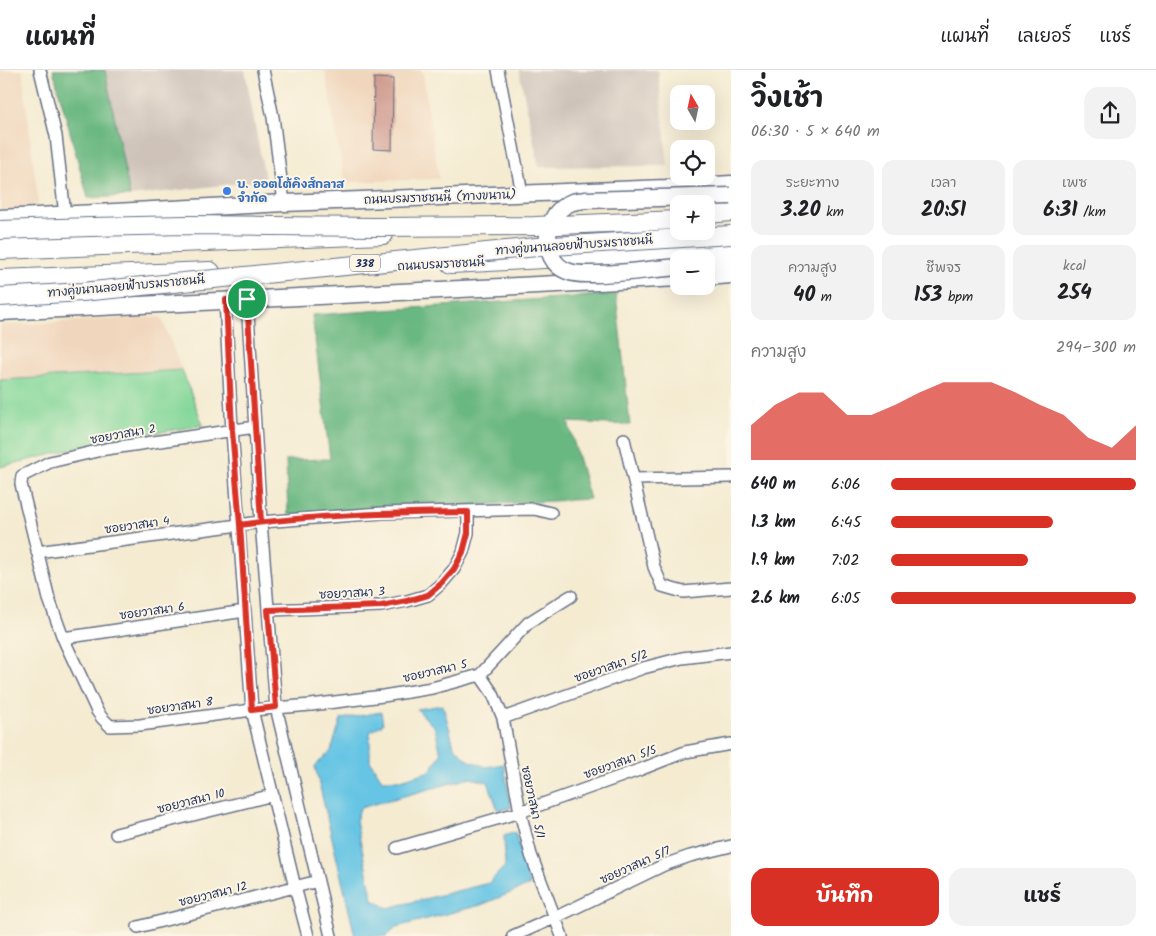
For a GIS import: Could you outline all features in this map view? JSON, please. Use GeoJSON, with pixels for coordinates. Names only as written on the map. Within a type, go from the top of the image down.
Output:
{"type":"FeatureCollection","features":[{"type":"Feature","properties":{"kind":"highway"},"geometry":{"type":"LineString","coordinates":[[715,212],[731,211]]}},
{"type":"Feature","properties":{"kind":"highway","name":"338"},"geometry":{"type":"LineString","coordinates":[[0,249],[350,236],[670,216]]}},
{"type":"Feature","properties":{"kind":"highway","name":"ถนนบรมราชชนนี"},"geometry":{"type":"LineString","coordinates":[[0,280],[44,277],[360,268],[731,248]]}},
{"type":"Feature","properties":{"kind":"main road","name":"ถนนบรมราชชนนี (ทางขนาน)"},"geometry":{"type":"LineString","coordinates":[[0,218],[284,203],[731,184]]}},
{"type":"Feature","properties":{"kind":"main road"},"geometry":{"type":"LineString","coordinates":[[670,268],[601,274],[568,272],[558,266],[550,254],[548,230],[560,209],[570,202],[731,196]]}},
{"type":"Feature","properties":{"kind":"main road","name":"ทางคู่ขนานลอยฟ้าบรมราชชนนี"},"geometry":{"type":"LineString","coordinates":[[0,230],[186,225],[535,226],[670,220]]}},
{"type":"Feature","properties":{"kind":"main road","name":"ทางคู่ขนานลอยฟ้าบรมราชชนนี"},"geometry":{"type":"LineString","coordinates":[[0,297],[82,292],[537,247],[731,235]]}},
{"type":"Feature","properties":{"kind":"main road"},"geometry":{"type":"LineString","coordinates":[[715,265],[731,264]]}},
{"type":"Feature","properties":{"kind":"main road"},"geometry":{"type":"LineString","coordinates":[[715,276],[731,275]]}},
{"type":"Feature","properties":{"kind":"main road"},"geometry":{"type":"LineString","coordinates":[[0,312],[670,278]]}},
{"type":"Feature","properties":{"kind":"street"},"geometry":{"type":"LineString","coordinates":[[40,70],[56,136],[65,214]]}},
{"type":"Feature","properties":{"kind":"street"},"geometry":{"type":"LineString","coordinates":[[263,70],[272,117],[284,203]]}},
{"type":"Feature","properties":{"kind":"street"},"geometry":{"type":"LineString","coordinates":[[498,70],[522,193]]}},
{"type":"Feature","properties":{"kind":"street"},"geometry":{"type":"LineString","coordinates":[[247,299],[261,522],[276,707],[331,936]]}},
{"type":"Feature","properties":{"kind":"street"},"geometry":{"type":"LineString","coordinates":[[226,300],[232,430],[252,710],[308,936]]}},
{"type":"Feature","properties":{"kind":"street","name":"ซอยวาสนา 2"},"geometry":{"type":"LineString","coordinates":[[37,552],[21,484],[22,476],[50,462],[106,450],[255,427]]}},
{"type":"Feature","properties":{"kind":"street"},"geometry":{"type":"LineString","coordinates":[[624,439],[654,567],[662,586],[683,592],[731,588]]}},
{"type":"Feature","properties":{"kind":"street"},"geometry":{"type":"LineString","coordinates":[[634,479],[731,477]]}},
{"type":"Feature","properties":{"kind":"street","name":"ซอยวาสนา 4"},"geometry":{"type":"LineString","coordinates":[[37,552],[261,522],[382,513],[534,509],[551,513]]}},
{"type":"Feature","properties":{"kind":"street","name":"ซอยวาสนา 3"},"geometry":{"type":"LineString","coordinates":[[268,610],[381,606],[428,595],[454,569],[463,552],[468,533],[468,512]]}},
{"type":"Feature","properties":{"kind":"street"},"geometry":{"type":"LineString","coordinates":[[37,552],[49,599],[64,638]]}},
{"type":"Feature","properties":{"kind":"street","name":"ซอยวาสนา 5"},"geometry":{"type":"LineString","coordinates":[[252,710],[311,705],[393,694],[432,688],[480,675],[528,623],[571,596]]}},
{"type":"Feature","properties":{"kind":"street","name":"ซอยวาสนา 6"},"geometry":{"type":"LineString","coordinates":[[64,638],[245,611]]}},
{"type":"Feature","properties":{"kind":"street","name":"ซอยวาสนา 8"},"geometry":{"type":"LineString","coordinates":[[64,638],[97,711],[110,726],[140,725],[252,710]]}},
{"type":"Feature","properties":{"kind":"street","name":"ซอยวาสนา 5/2"},"geometry":{"type":"LineString","coordinates":[[503,718],[643,668],[682,658],[731,652]]}},
{"type":"Feature","properties":{"kind":"street","name":"ซอยวาสนา 5/1"},"geometry":{"type":"LineString","coordinates":[[480,675],[493,694],[503,718],[520,812],[531,856],[562,936]]}},
{"type":"Feature","properties":{"kind":"street","name":"ซอยวาสนา 5/5"},"geometry":{"type":"LineString","coordinates":[[397,848],[520,812],[685,752],[731,744]]}},
{"type":"Feature","properties":{"kind":"street","name":"ซอยวาสนา 10"},"geometry":{"type":"LineString","coordinates":[[116,834],[273,795]]}},
{"type":"Feature","properties":{"kind":"street","name":"ซอยวาสนา 5/7"},"geometry":{"type":"LineString","coordinates":[[513,936],[664,865],[690,856],[731,846]]}},
{"type":"Feature","properties":{"kind":"street","name":"ซอยวาสนา 12"},"geometry":{"type":"LineString","coordinates":[[138,927],[318,881]]}},
{"type":"Feature","properties":{"kind":"shaded area"},"geometry":{"type":"Polygon","coordinates":[[[0,70],[22,70],[38,199],[37,211],[0,213],[0,70]]]}},
{"type":"Feature","properties":{"kind":"shaded area"},"geometry":{"type":"Polygon","coordinates":[[[105,70],[245,70],[265,180],[130,196],[105,70]]]}},
{"type":"Feature","properties":{"kind":"shaded area"},"geometry":{"type":"Polygon","coordinates":[[[325,70],[422,70],[439,179],[345,182],[325,70]]]}},
{"type":"Feature","properties":{"kind":"shaded area"},"geometry":{"type":"Polygon","coordinates":[[[519,70],[658,70],[668,166],[539,167],[519,70]]]}},
{"type":"Feature","properties":{"kind":"shaded area"},"geometry":{"type":"Polygon","coordinates":[[[161,317],[182,370],[0,380],[0,325],[161,317]]]}},
{"type":"Feature","properties":{"kind":"green space"},"geometry":{"type":"Polygon","coordinates":[[[53,70],[105,70],[130,196],[88,198],[53,70]]]}},
{"type":"Feature","properties":{"kind":"green space"},"geometry":{"type":"Polygon","coordinates":[[[616,294],[630,425],[568,422],[590,499],[288,515],[286,460],[330,459],[312,315],[616,294]]]}},
{"type":"Feature","properties":{"kind":"green space"},"geometry":{"type":"Polygon","coordinates":[[[182,370],[203,425],[106,441],[0,467],[0,380],[182,370]]]}},
{"type":"Feature","properties":{"kind":"water"},"geometry":{"type":"Polygon","coordinates":[[[443,705],[454,746],[468,760],[486,767],[504,764],[511,808],[498,810],[488,782],[470,778],[360,808],[356,821],[373,900],[388,908],[489,883],[505,866],[504,836],[515,832],[530,885],[481,905],[396,927],[386,936],[355,936],[315,766],[331,751],[341,719],[381,712],[383,724],[370,732],[370,761],[382,780],[401,780],[430,771],[441,754],[435,728],[417,709],[443,705]]]}},
{"type":"Feature","properties":{"kind":"building"},"geometry":{"type":"Polygon","coordinates":[[[374,78],[393,79],[392,150],[373,149],[374,78]]]}},
{"type":"Feature","properties":{"kind":"place","name":"บ. ออตโต้คิงส์กลาส จำกัด"},"geometry":{"type":"Point","coordinates":[227,191]}},
{"type":"Feature","properties":{"kind":"route"},"geometry":{"type":"LineString","coordinates":[[247,299],[226,300],[232,430],[240,525],[382,513],[468,512],[468,533],[463,552],[454,569],[428,595],[381,606],[268,610],[276,707],[252,710],[240,525],[261,522],[247,299]]}}]}
